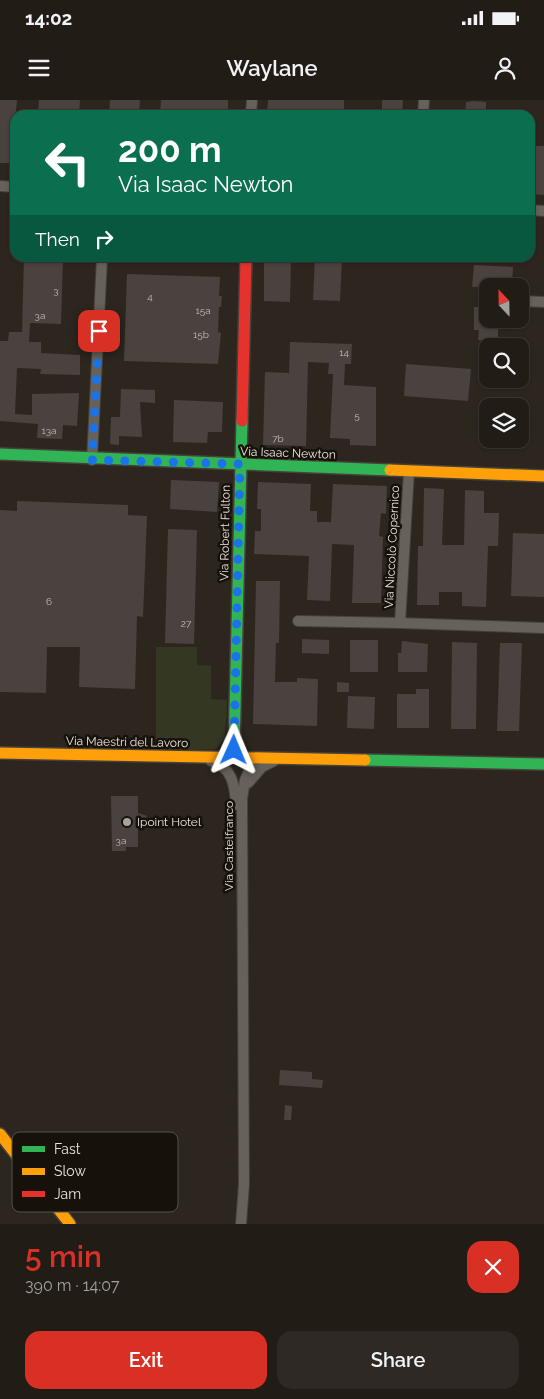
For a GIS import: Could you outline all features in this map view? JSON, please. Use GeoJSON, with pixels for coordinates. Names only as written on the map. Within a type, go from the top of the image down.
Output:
{"type":"FeatureCollection","features":[{"type":"Feature","properties":{"kind":"street"},"geometry":{"type":"LineString","coordinates":[[92,460],[102,262]]}},
{"type":"Feature","properties":{"kind":"street","name":"Via Robert Fulton"},"geometry":{"type":"LineString","coordinates":[[234,750],[246,262]]}},
{"type":"Feature","properties":{"kind":"street"},"geometry":{"type":"LineString","coordinates":[[529,301],[544,302]]}},
{"type":"Feature","properties":{"kind":"street","name":"Via Isaac Newton"},"geometry":{"type":"LineString","coordinates":[[0,454],[92,460],[544,476]]}},
{"type":"Feature","properties":{"kind":"street","name":"Via Niccolò Copernico"},"geometry":{"type":"LineString","coordinates":[[400,624],[410,472]]}},
{"type":"Feature","properties":{"kind":"street","name":"Via Niccolò Copernico"},"geometry":{"type":"LineString","coordinates":[[298,621],[544,628]]}},
{"type":"Feature","properties":{"kind":"street","name":"Via Maestri del Lavoro"},"geometry":{"type":"LineString","coordinates":[[0,753],[254,760]]}},
{"type":"Feature","properties":{"kind":"street"},"geometry":{"type":"LineString","coordinates":[[201,758],[223,766],[230,775],[234,785],[242,838]]}},
{"type":"Feature","properties":{"kind":"street"},"geometry":{"type":"LineString","coordinates":[[254,760],[544,764]]}},
{"type":"Feature","properties":{"kind":"street","name":"Via Castelfranco"},"geometry":{"type":"LineString","coordinates":[[241,1224],[244,1184],[242,790],[254,760]]}},
{"type":"Feature","properties":{"kind":"street"},"geometry":{"type":"LineString","coordinates":[[242,790],[262,767],[276,760]]}},
{"type":"Feature","properties":{"kind":"street"},"geometry":{"type":"LineString","coordinates":[[0,1134],[12,1149]]}},
{"type":"Feature","properties":{"kind":"street"},"geometry":{"type":"LineString","coordinates":[[61,1212],[70,1224]]}},
{"type":"Feature","properties":{"kind":"green space"},"geometry":{"type":"Polygon","coordinates":[[[156,647],[197,647],[197,665],[211,666],[211,699],[227,700],[225,739],[216,749],[156,751],[156,647]]]}},
{"type":"Feature","properties":{"kind":"building"},"geometry":{"type":"Polygon","coordinates":[[[0,100],[17,100],[16,110],[10,110],[10,163],[0,163],[0,100]]]}},
{"type":"Feature","properties":{"kind":"building"},"geometry":{"type":"Polygon","coordinates":[[[39,100],[80,100],[79,110],[38,110],[39,100]]]}},
{"type":"Feature","properties":{"kind":"building"},"geometry":{"type":"Polygon","coordinates":[[[110,100],[140,100],[139,110],[109,110],[110,100]]]}},
{"type":"Feature","properties":{"kind":"building"},"geometry":{"type":"Polygon","coordinates":[[[161,100],[228,100],[228,110],[160,110],[161,100]]]}},
{"type":"Feature","properties":{"kind":"building"},"geometry":{"type":"Polygon","coordinates":[[[268,100],[344,100],[344,110],[267,110],[268,100]]]}},
{"type":"Feature","properties":{"kind":"building"},"geometry":{"type":"Polygon","coordinates":[[[382,100],[403,100],[402,110],[382,110],[382,100]]]}},
{"type":"Feature","properties":{"kind":"building"},"geometry":{"type":"Polygon","coordinates":[[[466,102],[486,102],[486,110],[465,110],[466,102]]]}},
{"type":"Feature","properties":{"kind":"building"},"geometry":{"type":"Polygon","coordinates":[[[536,146],[544,146],[544,195],[535,194],[536,146]]]}},
{"type":"Feature","properties":{"kind":"building"},"geometry":{"type":"Polygon","coordinates":[[[24,262],[63,262],[61,324],[30,323],[29,342],[41,342],[41,353],[80,355],[80,375],[40,374],[41,369],[17,368],[15,414],[32,415],[32,394],[79,393],[77,426],[63,425],[62,439],[37,438],[38,424],[0,421],[0,341],[8,341],[9,332],[22,332],[24,262]]]}},
{"type":"Feature","properties":{"kind":"building"},"geometry":{"type":"Polygon","coordinates":[[[264,262],[291,262],[290,302],[264,301],[264,262]]]}},
{"type":"Feature","properties":{"kind":"building"},"geometry":{"type":"Polygon","coordinates":[[[315,262],[342,262],[340,301],[313,300],[315,262]]]}},
{"type":"Feature","properties":{"kind":"building"},"geometry":{"type":"Polygon","coordinates":[[[474,265],[513,267],[512,278],[479,278],[479,287],[472,287],[474,265]]]}},
{"type":"Feature","properties":{"kind":"building"},"geometry":{"type":"Polygon","coordinates":[[[127,274],[220,277],[219,296],[222,296],[221,307],[219,307],[218,332],[221,333],[218,364],[124,361],[127,274]]]}},
{"type":"Feature","properties":{"kind":"building"},"geometry":{"type":"Polygon","coordinates":[[[474,307],[479,307],[479,328],[498,328],[498,338],[479,338],[478,340],[479,330],[474,330],[474,307]]]}},
{"type":"Feature","properties":{"kind":"building"},"geometry":{"type":"Polygon","coordinates":[[[290,342],[352,344],[351,364],[345,364],[344,385],[376,387],[376,446],[350,445],[350,439],[330,438],[333,374],[328,374],[329,363],[308,362],[306,446],[263,445],[265,372],[289,373],[290,342]]]}},
{"type":"Feature","properties":{"kind":"building"},"geometry":{"type":"Polygon","coordinates":[[[406,364],[471,369],[468,401],[404,396],[406,364]]]}},
{"type":"Feature","properties":{"kind":"building"},"geometry":{"type":"Polygon","coordinates":[[[121,389],[155,390],[155,403],[140,402],[142,437],[119,436],[119,445],[110,444],[111,417],[120,417],[121,389]]]}},
{"type":"Feature","properties":{"kind":"building"},"geometry":{"type":"Polygon","coordinates":[[[174,400],[223,402],[222,432],[208,432],[207,443],[173,442],[174,400]]]}},
{"type":"Feature","properties":{"kind":"building"},"geometry":{"type":"Polygon","coordinates":[[[171,480],[219,482],[217,512],[170,509],[171,480]]]}},
{"type":"Feature","properties":{"kind":"building"},"geometry":{"type":"Polygon","coordinates":[[[258,482],[311,484],[310,511],[317,511],[317,522],[331,522],[333,484],[387,486],[386,514],[381,513],[379,536],[383,537],[381,603],[352,603],[354,545],[332,544],[330,601],[307,600],[309,556],[254,554],[255,531],[261,531],[261,509],[257,509],[258,482]]]}},
{"type":"Feature","properties":{"kind":"building"},"geometry":{"type":"Polygon","coordinates":[[[424,488],[444,489],[442,545],[464,545],[465,490],[484,491],[484,513],[499,513],[498,546],[488,546],[486,607],[462,606],[462,592],[439,592],[439,605],[417,605],[418,546],[423,546],[424,488]]]}},
{"type":"Feature","properties":{"kind":"building"},"geometry":{"type":"Polygon","coordinates":[[[17,501],[128,505],[128,515],[147,516],[143,617],[137,616],[135,689],[79,687],[80,647],[47,647],[46,693],[0,692],[0,510],[17,511],[17,501]]]}},
{"type":"Feature","properties":{"kind":"building"},"geometry":{"type":"Polygon","coordinates":[[[168,529],[197,530],[194,644],[165,643],[168,529]]]}},
{"type":"Feature","properties":{"kind":"building"},"geometry":{"type":"Polygon","coordinates":[[[513,533],[544,534],[544,597],[511,596],[513,533]]]}},
{"type":"Feature","properties":{"kind":"building"},"geometry":{"type":"Polygon","coordinates":[[[256,581],[280,581],[279,643],[276,643],[275,682],[297,682],[297,678],[318,679],[317,726],[253,724],[256,581]]]}},
{"type":"Feature","properties":{"kind":"building"},"geometry":{"type":"Polygon","coordinates":[[[302,639],[329,640],[329,654],[302,653],[302,639]]]}},
{"type":"Feature","properties":{"kind":"building"},"geometry":{"type":"Polygon","coordinates":[[[350,640],[378,640],[378,672],[350,672],[350,640]]]}},
{"type":"Feature","properties":{"kind":"building"},"geometry":{"type":"Polygon","coordinates":[[[402,641],[428,644],[427,672],[398,672],[398,653],[401,653],[402,641]]]}},
{"type":"Feature","properties":{"kind":"building"},"geometry":{"type":"Polygon","coordinates":[[[452,642],[477,643],[476,729],[451,729],[452,642]]]}},
{"type":"Feature","properties":{"kind":"building"},"geometry":{"type":"Polygon","coordinates":[[[500,643],[522,643],[519,731],[497,731],[500,643]]]}},
{"type":"Feature","properties":{"kind":"building"},"geometry":{"type":"Polygon","coordinates":[[[337,682],[349,683],[349,692],[337,692],[337,682]]]}},
{"type":"Feature","properties":{"kind":"building"},"geometry":{"type":"Polygon","coordinates":[[[416,689],[429,689],[429,728],[397,728],[397,694],[416,694],[416,689]]]}},
{"type":"Feature","properties":{"kind":"building"},"geometry":{"type":"Polygon","coordinates":[[[348,696],[375,697],[374,729],[347,728],[348,696]]]}},
{"type":"Feature","properties":{"kind":"building","name":"Ipoint Hotel"},"geometry":{"type":"Polygon","coordinates":[[[111,796],[138,796],[138,813],[147,816],[138,828],[138,847],[126,847],[126,851],[112,851],[111,796]]]}},
{"type":"Feature","properties":{"kind":"building"},"geometry":{"type":"Polygon","coordinates":[[[280,1070],[312,1072],[312,1079],[323,1080],[322,1088],[279,1085],[280,1070]]]}},
{"type":"Feature","properties":{"kind":"building"},"geometry":{"type":"Polygon","coordinates":[[[285,1105],[292,1106],[291,1120],[284,1120],[285,1105]]]}},
{"type":"Feature","properties":{"kind":"traffic: fast"},"geometry":{"type":"LineString","coordinates":[[234,750],[242,421]]}},
{"type":"Feature","properties":{"kind":"traffic: fast"},"geometry":{"type":"LineString","coordinates":[[0,454],[390,470]]}},
{"type":"Feature","properties":{"kind":"traffic: fast"},"geometry":{"type":"LineString","coordinates":[[365,760],[544,764]]}},
{"type":"Feature","properties":{"kind":"traffic: slow"},"geometry":{"type":"LineString","coordinates":[[390,470],[544,476]]}},
{"type":"Feature","properties":{"kind":"traffic: slow"},"geometry":{"type":"LineString","coordinates":[[0,753],[365,760]]}},
{"type":"Feature","properties":{"kind":"traffic: slow"},"geometry":{"type":"LineString","coordinates":[[0,1134],[12,1149]]}},
{"type":"Feature","properties":{"kind":"traffic: slow"},"geometry":{"type":"LineString","coordinates":[[61,1212],[70,1224]]}},
{"type":"Feature","properties":{"kind":"traffic: jam"},"geometry":{"type":"LineString","coordinates":[[242,421],[246,262]]}},
{"type":"Feature","properties":{"kind":"place","name":"Ipoint Hotel"},"geometry":{"type":"Point","coordinates":[127,822]}},
{"type":"Feature","properties":{"kind":"route"},"geometry":{"type":"LineString","coordinates":[[99,331],[92,460],[240,464],[234,750]]}}]}
